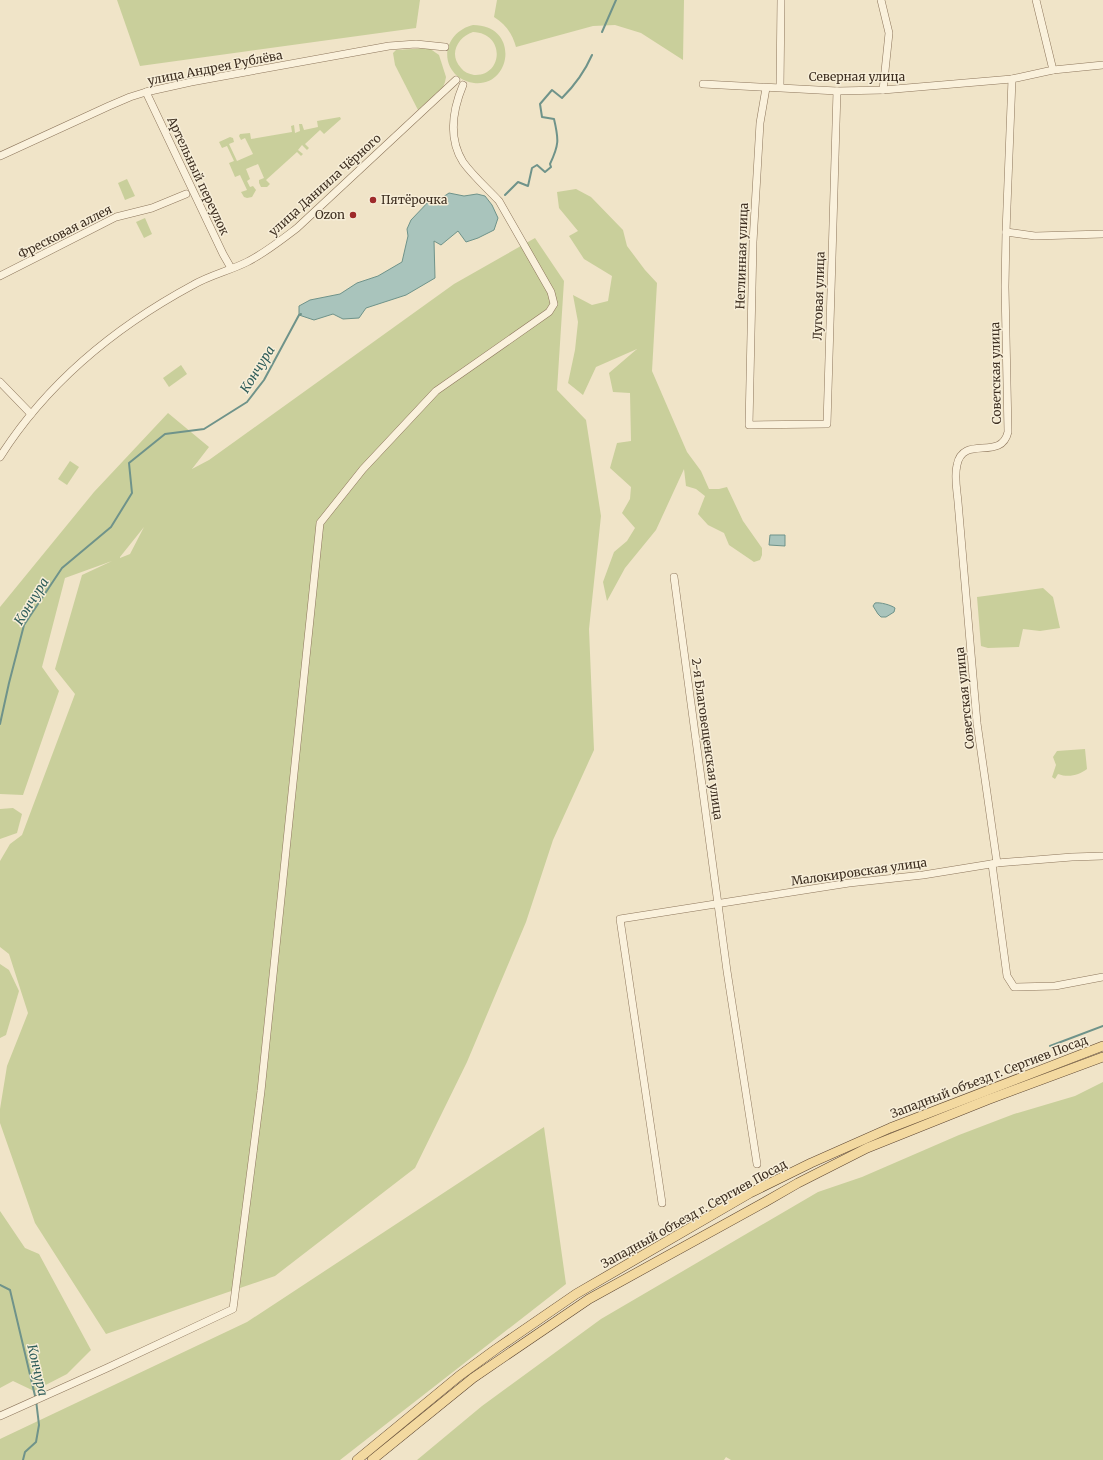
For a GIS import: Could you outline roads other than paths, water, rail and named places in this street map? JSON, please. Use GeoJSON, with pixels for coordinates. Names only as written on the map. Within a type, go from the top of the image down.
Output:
{"type":"FeatureCollection","features":[{"type":"Feature","properties":{"kind":"main road","name":"Западный объезд г. Сергиев Посад"},"geometry":{"type":"LineString","coordinates":[[357,1460],[459,1376],[576,1294],[750,1193],[811,1162],[890,1128],[1103,1046]]}},
{"type":"Feature","properties":{"kind":"main road","name":"Западный объезд г. Сергиев Посад"},"geometry":{"type":"LineString","coordinates":[[372,1460],[473,1378],[589,1298],[798,1183],[867,1148],[987,1100],[1103,1057]]}},
{"type":"Feature","properties":{"kind":"street"},"geometry":{"type":"LineString","coordinates":[[780,87],[781,0]]}},
{"type":"Feature","properties":{"kind":"street"},"geometry":{"type":"LineString","coordinates":[[881,0],[890,33],[883,90]]}},
{"type":"Feature","properties":{"kind":"street"},"geometry":{"type":"LineString","coordinates":[[1036,0],[1053,70]]}},
{"type":"Feature","properties":{"kind":"street","name":"улица Андрея Рублёва"},"geometry":{"type":"LineString","coordinates":[[0,156],[116,103],[146,92],[198,80],[389,46],[416,44],[445,47]]}},
{"type":"Feature","properties":{"kind":"street"},"geometry":{"type":"LineString","coordinates":[[1012,79],[1053,70],[1103,65]]}},
{"type":"Feature","properties":{"kind":"street","name":"Северная улица"},"geometry":{"type":"LineString","coordinates":[[703,84],[838,91],[883,90],[1012,79]]}},
{"type":"Feature","properties":{"kind":"street","name":"Советская улица"},"geometry":{"type":"LineString","coordinates":[[994,863],[977,723],[956,466],[961,454],[965,451],[969,449],[997,446],[1006,438],[1008,432],[1005,287],[1012,79]]}},
{"type":"Feature","properties":{"kind":"street","name":"улица Даниила Чёрного"},"geometry":{"type":"LineString","coordinates":[[0,457],[31,414],[85,359],[136,319],[161,302],[199,281],[262,255],[296,228],[456,80]]}},
{"type":"Feature","properties":{"kind":"street"},"geometry":{"type":"LineString","coordinates":[[0,1416],[233,1309],[261,1091],[320,523],[363,469],[436,391],[549,312],[554,304],[551,292],[504,208],[462,161],[454,141],[456,101],[463,84]]}},
{"type":"Feature","properties":{"kind":"street","name":"Неглинная улица"},"geometry":{"type":"LineString","coordinates":[[749,425],[753,234],[760,122],[766,88]]}},
{"type":"Feature","properties":{"kind":"street","name":"Луговая улица"},"geometry":{"type":"LineString","coordinates":[[749,425],[827,424],[838,91]]}},
{"type":"Feature","properties":{"kind":"street","name":"Артельный переулок"},"geometry":{"type":"LineString","coordinates":[[146,92],[231,268]]}},
{"type":"Feature","properties":{"kind":"street","name":"Фресковая аллея"},"geometry":{"type":"LineString","coordinates":[[0,276],[116,217],[152,208],[186,194]]}},
{"type":"Feature","properties":{"kind":"street"},"geometry":{"type":"LineString","coordinates":[[1006,232],[1035,236],[1103,234]]}},
{"type":"Feature","properties":{"kind":"street"},"geometry":{"type":"LineString","coordinates":[[0,382],[31,414]]}},
{"type":"Feature","properties":{"kind":"street","name":"2-я Благовещенская улица"},"geometry":{"type":"LineString","coordinates":[[674,577],[727,971],[757,1164]]}},
{"type":"Feature","properties":{"kind":"street","name":"Малокировская улица"},"geometry":{"type":"LineString","coordinates":[[662,1203],[620,919],[834,886],[923,875],[994,863],[1103,856]]}},
{"type":"Feature","properties":{"kind":"street"},"geometry":{"type":"LineString","coordinates":[[994,863],[1007,976],[1014,987],[1055,986],[1103,977]]}},
{"type":"Feature","properties":{"kind":"water"},"geometry":{"type":"Polygon","coordinates":[[[449,193],[464,196],[477,194],[485,196],[492,205],[498,218],[494,230],[466,242],[458,231],[441,245],[434,241],[435,278],[406,295],[366,308],[359,318],[343,319],[333,314],[314,320],[299,315],[299,306],[310,300],[340,294],[357,283],[378,276],[402,262],[408,236],[407,229],[411,220],[432,198],[443,197],[449,193]]]}},
{"type":"Feature","properties":{"kind":"water"},"geometry":{"type":"Polygon","coordinates":[[[770,535],[785,535],[785,546],[769,545],[770,535]]]}},
{"type":"Feature","properties":{"kind":"water"},"geometry":{"type":"Polygon","coordinates":[[[875,603],[882,603],[893,607],[895,608],[894,612],[886,617],[881,617],[873,606],[875,603]]]}},
{"type":"Feature","properties":{"kind":"waterway","name":"Кончура"},"geometry":{"type":"LineString","coordinates":[[602,32],[616,0]]}},
{"type":"Feature","properties":{"kind":"waterway","name":"Кончура"},"geometry":{"type":"LineString","coordinates":[[505,195],[518,182],[528,186],[532,168],[537,165],[545,172],[551,167],[550,164],[557,147],[557,132],[554,119],[542,117],[540,104],[552,90],[562,98],[579,78],[592,55]]}},
{"type":"Feature","properties":{"kind":"waterway","name":"Кончура"},"geometry":{"type":"LineString","coordinates":[[0,724],[24,625],[62,568],[111,527],[132,493],[129,463],[165,434],[204,429],[247,402],[264,380],[299,315],[301,314]]}},
{"type":"Feature","properties":{"kind":"waterway"},"geometry":{"type":"LineString","coordinates":[[1050,1046],[1103,1026]]}},
{"type":"Feature","properties":{"kind":"waterway","name":"Кончура"},"geometry":{"type":"LineString","coordinates":[[0,1285],[10,1290],[36,1400],[39,1425],[36,1442],[25,1452],[23,1460]]}},
{"type":"Feature","properties":{"kind":"place","name":"Пятёрочка"},"geometry":{"type":"Point","coordinates":[373,200]}},
{"type":"Feature","properties":{"kind":"place","name":"Ozon"},"geometry":{"type":"Point","coordinates":[353,215]}}]}
